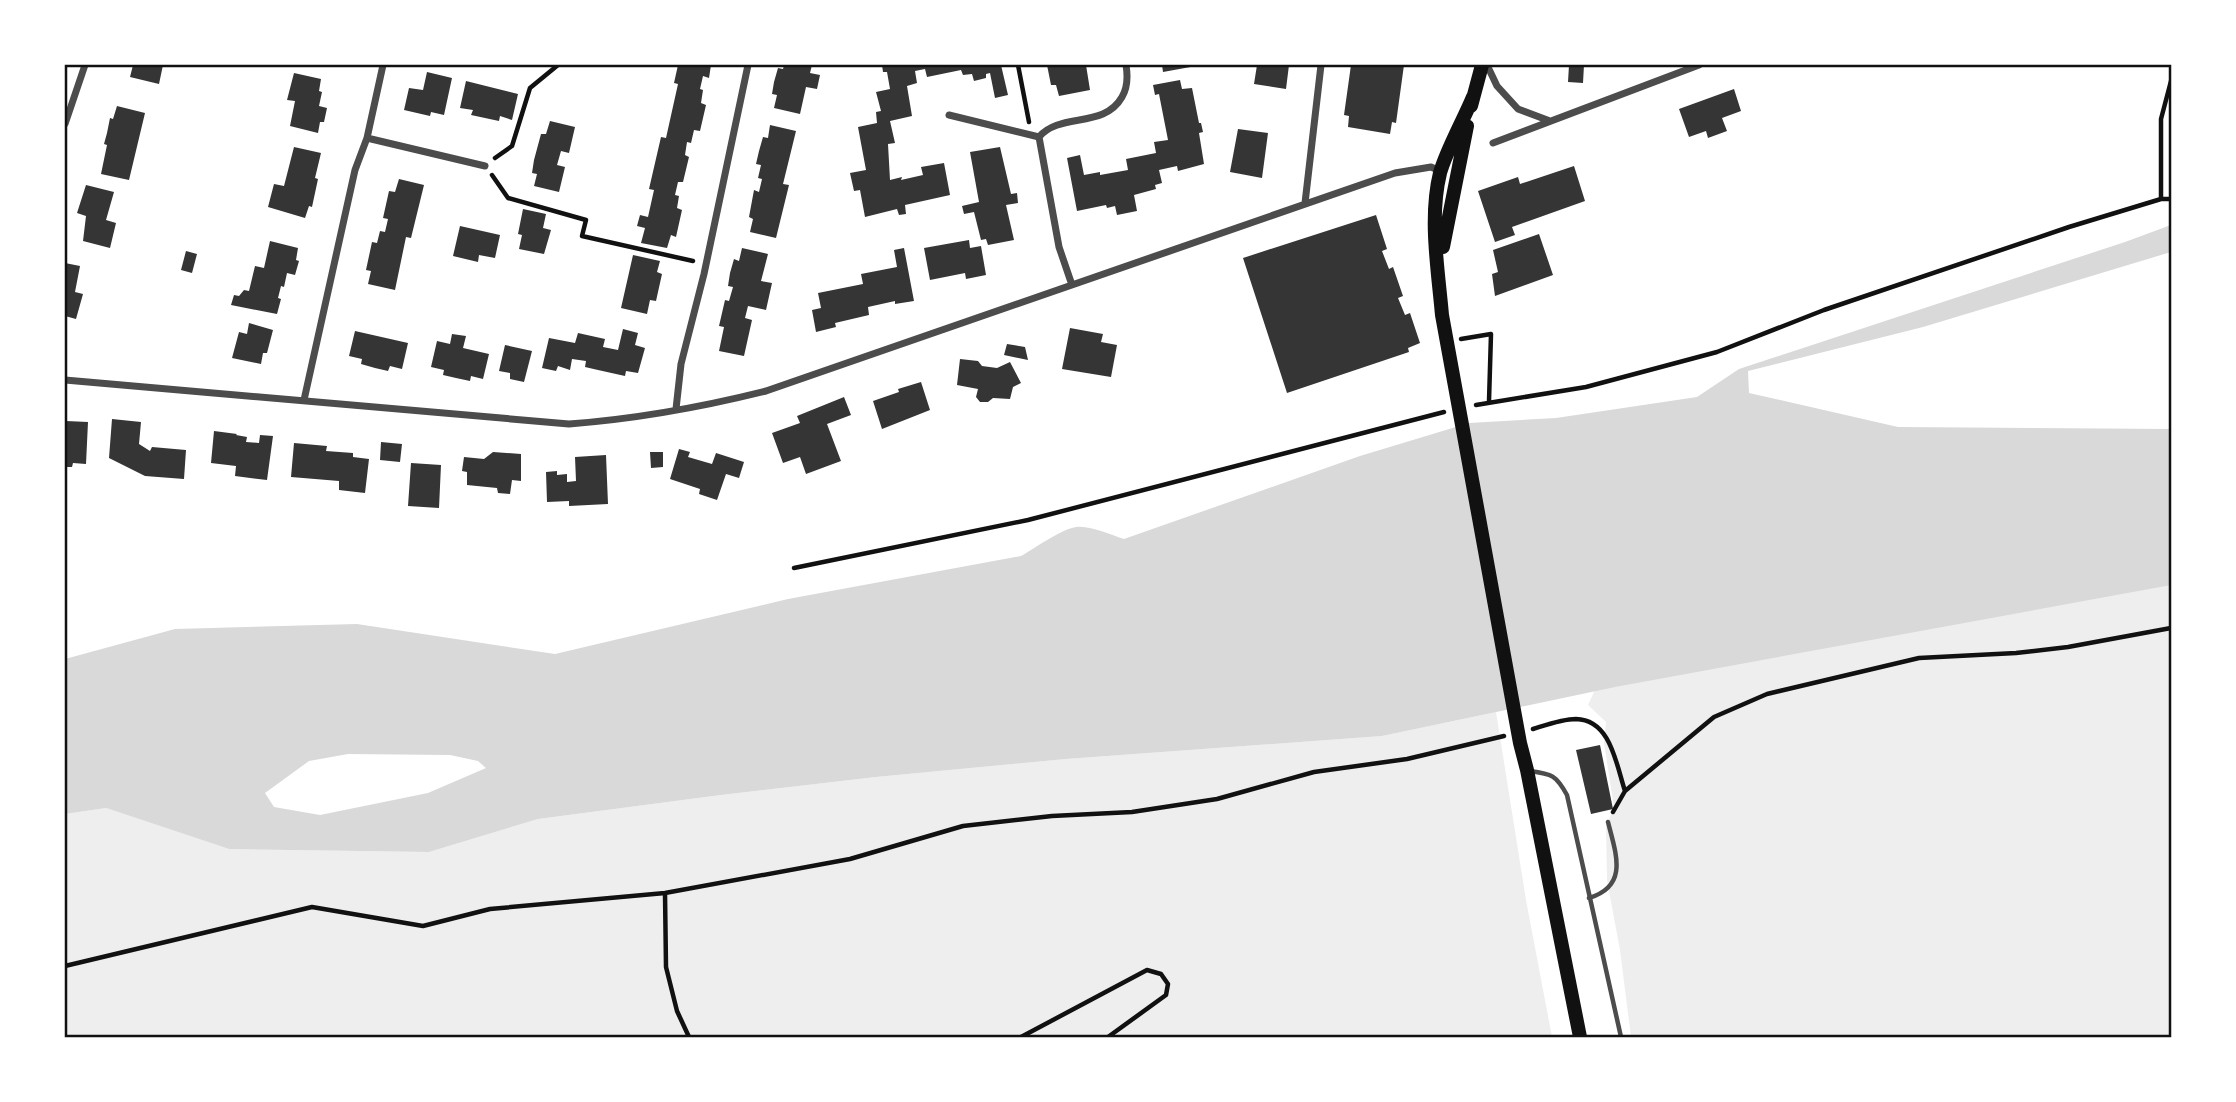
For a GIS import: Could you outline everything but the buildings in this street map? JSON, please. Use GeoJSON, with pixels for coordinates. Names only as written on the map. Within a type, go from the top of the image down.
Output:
{"type":"FeatureCollection","features":[{"type":"Feature","properties":{"kind":"main road"},"geometry":{"type":"LineString","coordinates":[[1485,65],[1441,171],[1436,204],[1442,315],[1518,736],[1580,1037]]}},
{"type":"Feature","properties":{"kind":"main road"},"geometry":{"type":"LineString","coordinates":[[1442,315],[1441,253],[1473,97]]}},
{"type":"Feature","properties":{"kind":"street"},"geometry":{"type":"LineString","coordinates":[[65,124],[85,65]]}},
{"type":"Feature","properties":{"kind":"street"},"geometry":{"type":"LineString","coordinates":[[304,400],[355,170],[368,138],[383,65]]}},
{"type":"Feature","properties":{"kind":"street"},"geometry":{"type":"LineString","coordinates":[[676,409],[681,364],[706,264],[748,65]]}},
{"type":"Feature","properties":{"kind":"street"},"geometry":{"type":"LineString","coordinates":[[950,115],[1002,130],[1036,136],[1046,129],[1102,116],[1115,108],[1127,86],[1126,65]]}},
{"type":"Feature","properties":{"kind":"street"},"geometry":{"type":"LineString","coordinates":[[1305,204],[1321,65]]}},
{"type":"Feature","properties":{"kind":"street"},"geometry":{"type":"LineString","coordinates":[[1485,65],[1497,86],[1517,109],[1550,121]]}},
{"type":"Feature","properties":{"kind":"street"},"geometry":{"type":"LineString","coordinates":[[1493,143],[1699,65]]}},
{"type":"Feature","properties":{"kind":"street"},"geometry":{"type":"LineString","coordinates":[[1036,136],[1059,247],[1072,285]]}},
{"type":"Feature","properties":{"kind":"street"},"geometry":{"type":"LineString","coordinates":[[368,138],[485,166]]}},
{"type":"Feature","properties":{"kind":"street"},"geometry":{"type":"LineString","coordinates":[[65,380],[569,424],[623,419],[766,391],[1395,173],[1431,167],[1441,171]]}},
{"type":"Feature","properties":{"kind":"lane"},"geometry":{"type":"LineString","coordinates":[[1527,771],[1548,774],[1559,780],[1567,795],[1620,1037]]}},
{"type":"Feature","properties":{"kind":"lane"},"geometry":{"type":"LineString","coordinates":[[1589,898],[1603,894],[1613,884],[1616,870],[1615,851],[1608,822]]}},
{"type":"Feature","properties":{"kind":"path"},"geometry":{"type":"LineString","coordinates":[[558,65],[530,88],[512,146],[485,166],[508,198],[586,220],[582,236],[706,264]]}},
{"type":"Feature","properties":{"kind":"path"},"geometry":{"type":"LineString","coordinates":[[1018,65],[1036,136]]}},
{"type":"Feature","properties":{"kind":"path"},"geometry":{"type":"LineString","coordinates":[[2161,199],[2161,119],[2171,81]]}},
{"type":"Feature","properties":{"kind":"path"},"geometry":{"type":"LineString","coordinates":[[1476,405],[1586,387],[1717,352],[1824,310],[2069,227],[2161,199],[2171,199]]}},
{"type":"Feature","properties":{"kind":"path"},"geometry":{"type":"LineString","coordinates":[[1447,342],[1491,334],[1489,401]]}},
{"type":"Feature","properties":{"kind":"path"},"geometry":{"type":"LineString","coordinates":[[794,568],[1028,520],[1449,411]]}},
{"type":"Feature","properties":{"kind":"path"},"geometry":{"type":"LineString","coordinates":[[1608,822],[1625,791],[1714,717],[1767,694],[1919,658],[2016,653],[2068,647],[2171,628]]}},
{"type":"Feature","properties":{"kind":"path"},"geometry":{"type":"LineString","coordinates":[[65,966],[312,907],[423,926],[490,909],[665,893],[850,859],[963,826],[1132,811],[1217,799],[1314,772],[1407,759],[1518,736],[1575,719],[1592,722],[1605,734],[1625,791]]}},
{"type":"Feature","properties":{"kind":"path"},"geometry":{"type":"LineString","coordinates":[[665,893],[666,967],[677,1011],[689,1037]]}},
{"type":"Feature","properties":{"kind":"path"},"geometry":{"type":"LineString","coordinates":[[1021,1037],[1147,970],[1161,974],[1168,984],[1166,995],[1108,1037]]}},
{"type":"Feature","properties":{"kind":"shaded area"},"geometry":{"type":"Polygon","coordinates":[[[2171,225],[2171,252],[1923,327],[1748,371],[1749,393],[1898,427],[2171,429],[2171,585],[1615,687],[1382,736],[1066,759],[721,795],[538,819],[429,852],[229,849],[106,808],[65,814],[65,659],[175,629],[357,624],[555,654],[788,599],[1021,556],[1055,535],[1076,527],[1094,529],[1124,539],[1360,456],[1469,423],[1556,418],[1697,397],[1739,369],[2171,225]],[[348,754],[309,761],[265,793],[274,807],[320,815],[428,793],[486,768],[478,761],[450,755],[348,754]]]}},
{"type":"Feature","properties":{"kind":"shaded area"},"geometry":{"type":"Polygon","coordinates":[[[2171,552],[2171,1037],[1631,1037],[1620,950],[1607,880],[1606,827],[1614,807],[1604,743],[1606,722],[1588,705],[1599,681],[2171,552]]]}},
{"type":"Feature","properties":{"kind":"shaded area"},"geometry":{"type":"Polygon","coordinates":[[[1496,712],[1526,900],[1552,1037],[65,1037],[65,814],[106,808],[229,849],[429,852],[538,819],[876,777],[1066,759],[1382,736],[1496,712]]]}}]}
